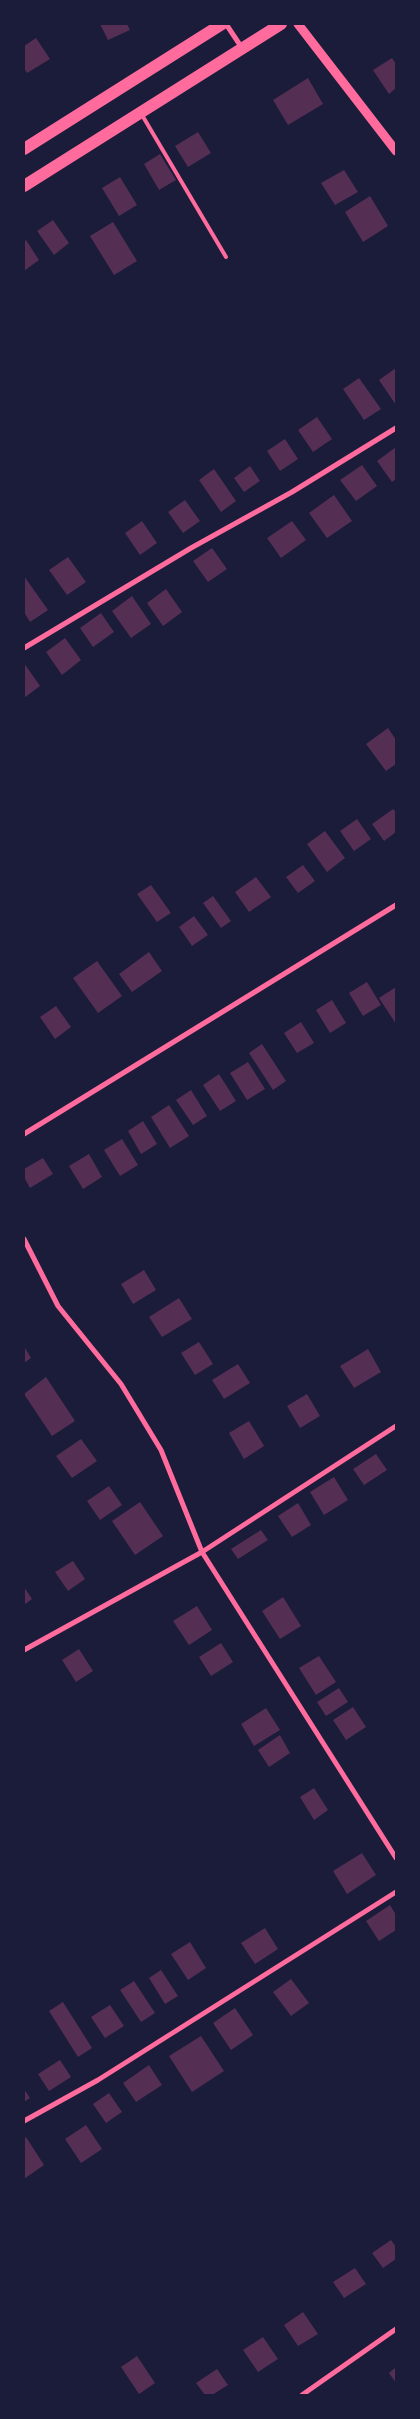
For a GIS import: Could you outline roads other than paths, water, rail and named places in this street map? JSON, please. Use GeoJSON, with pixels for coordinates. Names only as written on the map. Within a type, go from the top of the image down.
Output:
{"type":"FeatureCollection","features":[{"type":"Feature","properties":{"kind":"main road"},"geometry":{"type":"LineString","coordinates":[[24,149],[222,24]]}},
{"type":"Feature","properties":{"kind":"main road"},"geometry":{"type":"LineString","coordinates":[[24,186],[281,24]]}},
{"type":"Feature","properties":{"kind":"street"},"geometry":{"type":"LineString","coordinates":[[226,24],[242,48]]}},
{"type":"Feature","properties":{"kind":"street"},"geometry":{"type":"LineString","coordinates":[[298,24],[396,151]]}},
{"type":"Feature","properties":{"kind":"street"},"geometry":{"type":"LineString","coordinates":[[24,648],[191,548],[292,492],[396,428]]}},
{"type":"Feature","properties":{"kind":"street"},"geometry":{"type":"LineString","coordinates":[[24,1134],[396,905]]}},
{"type":"Feature","properties":{"kind":"street"},"geometry":{"type":"LineString","coordinates":[[24,1239],[58,1306],[121,1384],[162,1450],[202,1552],[396,1858]]}},
{"type":"Feature","properties":{"kind":"street"},"geometry":{"type":"LineString","coordinates":[[24,1650],[202,1552],[396,1426]]}},
{"type":"Feature","properties":{"kind":"street"},"geometry":{"type":"LineString","coordinates":[[24,2121],[98,2080],[396,1892]]}},
{"type":"Feature","properties":{"kind":"street"},"geometry":{"type":"LineString","coordinates":[[302,2395],[396,2329]]}},
{"type":"Feature","properties":{"kind":"lane"},"geometry":{"type":"LineString","coordinates":[[141,113],[226,256]]}}]}
